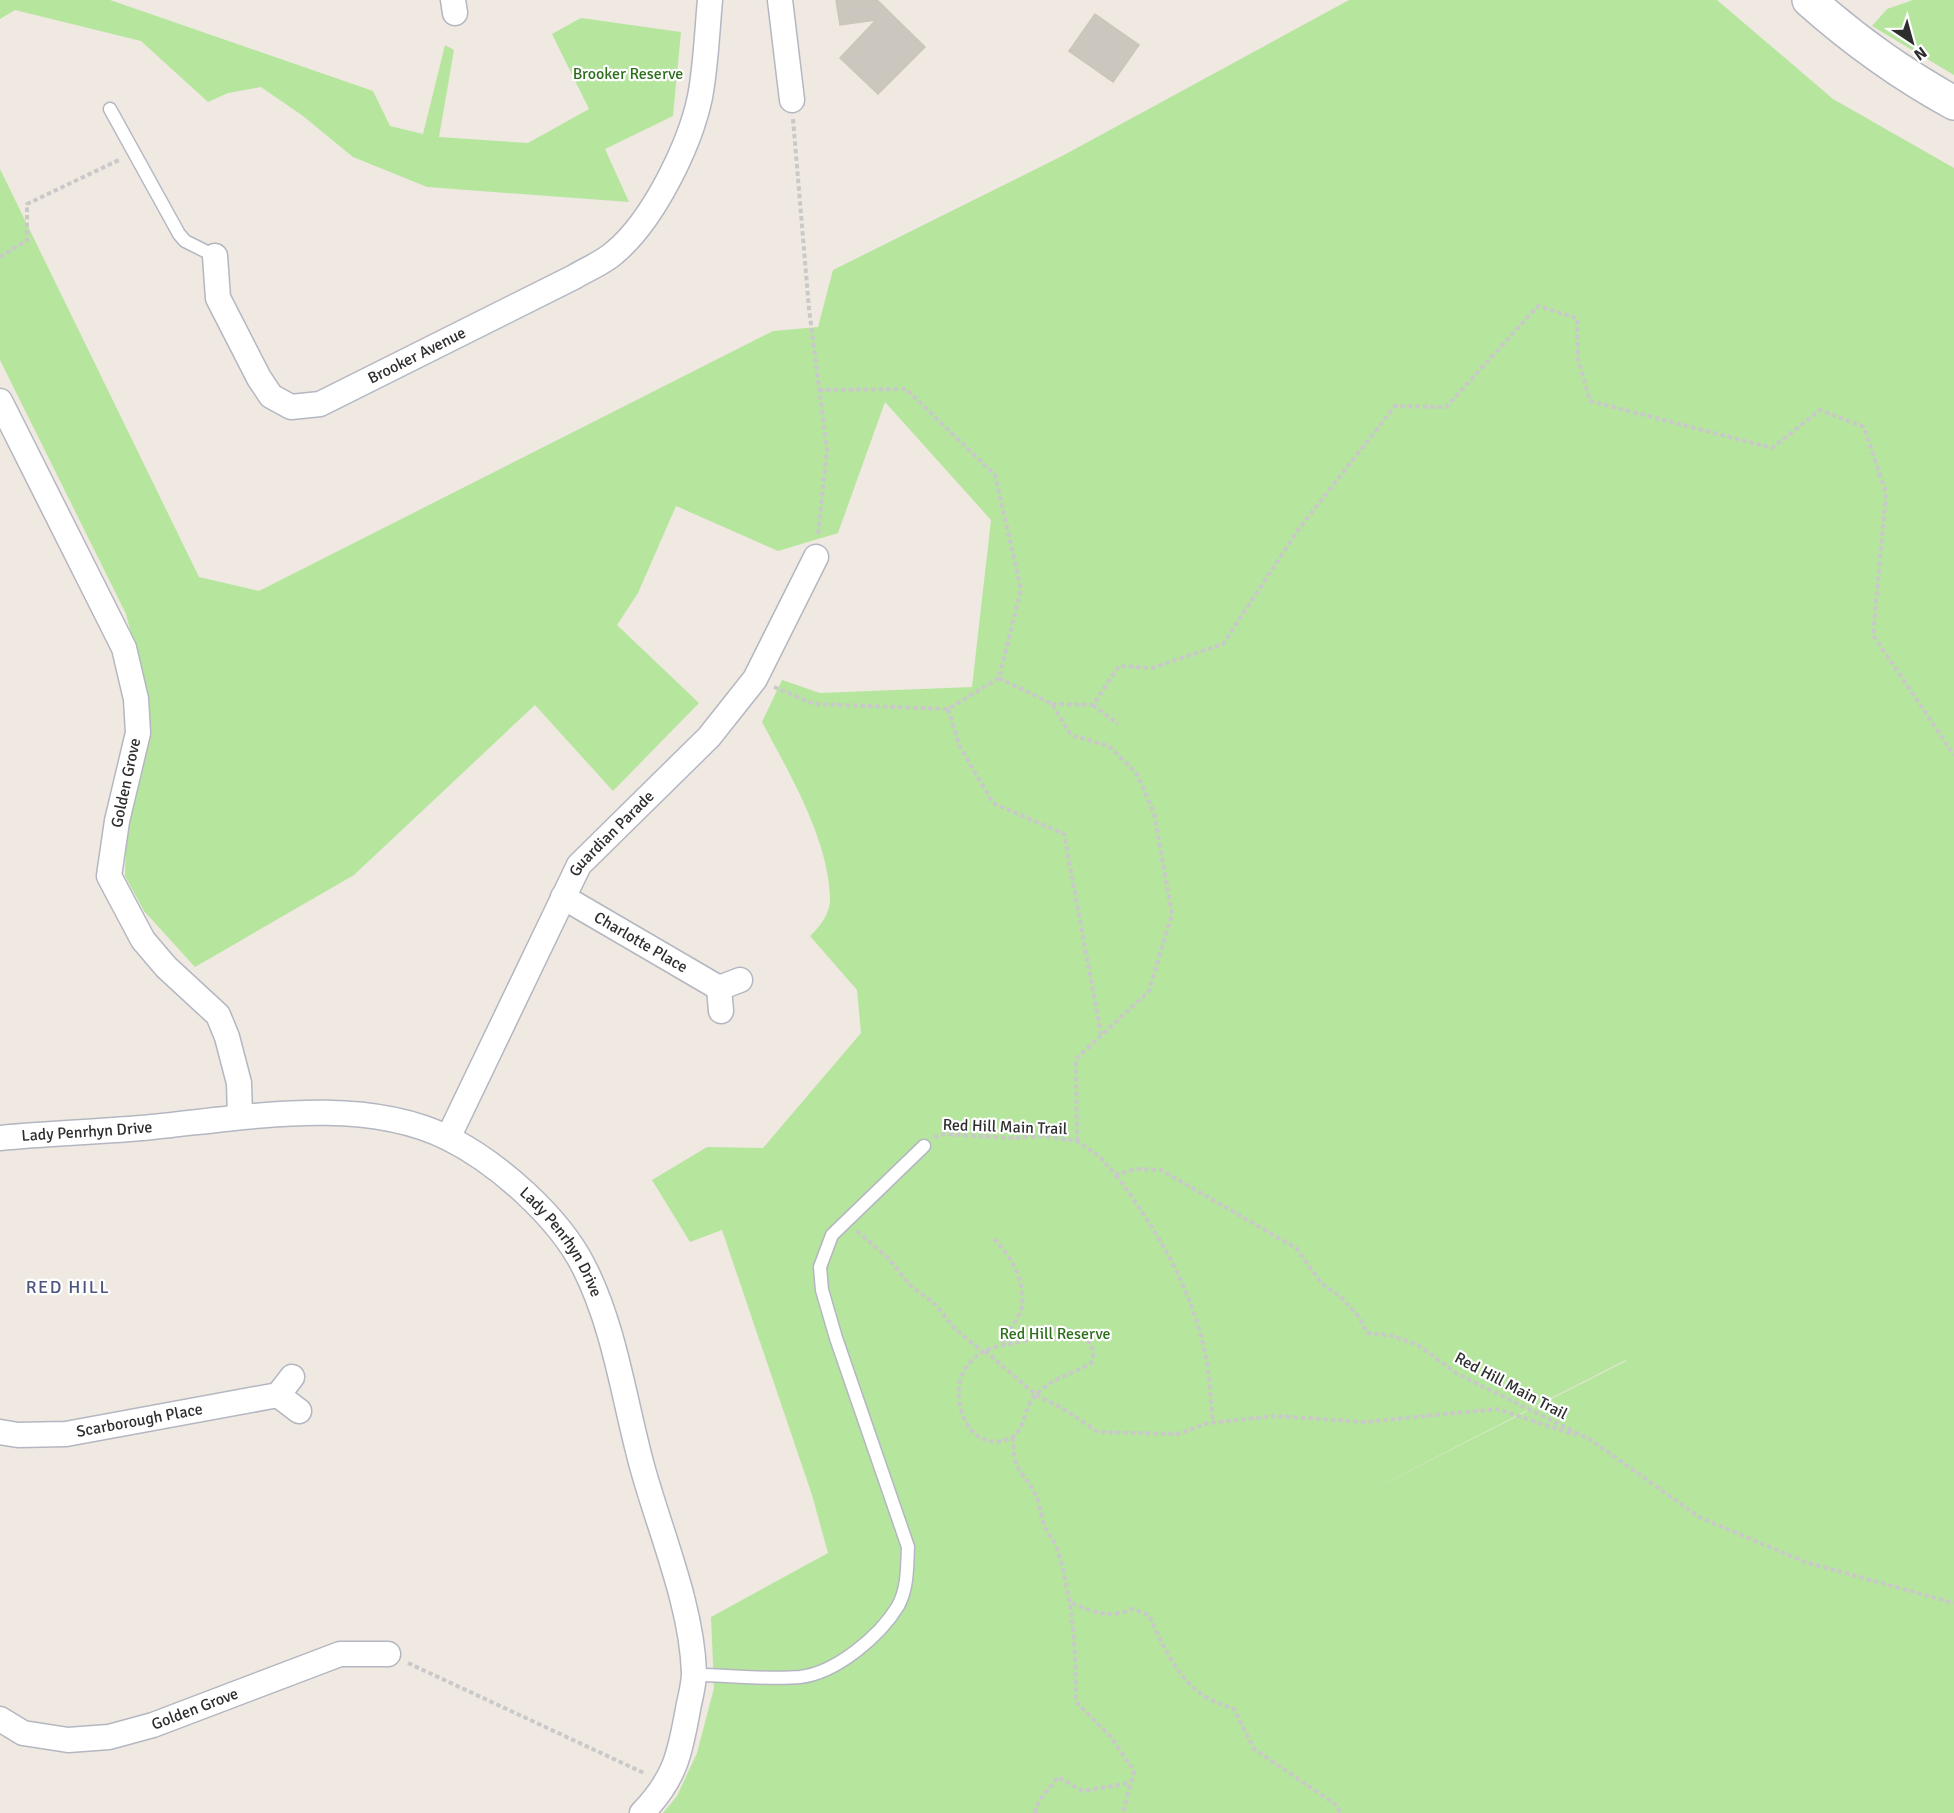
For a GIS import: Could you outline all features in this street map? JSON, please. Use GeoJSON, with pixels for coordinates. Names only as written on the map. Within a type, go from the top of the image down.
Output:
{"type":"FeatureCollection","features":[{"type":"Feature","properties":{"kind":"street","name":"Brooker Avenue"},"geometry":{"type":"LineString","coordinates":[[215,256],[218,298],[223,308],[271,396],[291,407],[320,404],[574,277],[614,254],[641,223],[665,185],[687,136],[700,97],[711,0]]}},
{"type":"Feature","properties":{"kind":"street"},"geometry":{"type":"LineString","coordinates":[[780,0],[792,100]]}},
{"type":"Feature","properties":{"kind":"street"},"geometry":{"type":"LineString","coordinates":[[1809,0],[1862,44],[1916,82],[1954,103]]}},
{"type":"Feature","properties":{"kind":"street","name":"Golden Grove"},"geometry":{"type":"LineString","coordinates":[[0,401],[124,648],[136,699],[138,733],[117,821],[110,876],[143,940],[166,967],[218,1015],[227,1037],[238,1083],[240,1116]]}},
{"type":"Feature","properties":{"kind":"street","name":"Guardian Parade"},"geometry":{"type":"LineString","coordinates":[[448,1138],[579,865],[709,737],[754,679],[816,557]]}},
{"type":"Feature","properties":{"kind":"street","name":"Charlotte Place"},"geometry":{"type":"LineString","coordinates":[[563,897],[726,993]]}},
{"type":"Feature","properties":{"kind":"street","name":"Lady Penrhyn Drive"},"geometry":{"type":"LineString","coordinates":[[0,1138],[153,1127],[240,1116],[294,1113],[374,1116],[448,1138],[506,1176],[558,1228],[584,1265],[603,1315],[641,1465],[686,1616],[694,1675],[677,1765],[642,1813]]}},
{"type":"Feature","properties":{"kind":"street","name":"Scarborough Place"},"geometry":{"type":"LineString","coordinates":[[0,1432],[18,1435],[66,1434],[285,1386],[299,1411]]}},
{"type":"Feature","properties":{"kind":"street","name":"Golden Grove"},"geometry":{"type":"LineString","coordinates":[[0,1719],[23,1733],[68,1740],[109,1737],[153,1725],[340,1654],[388,1654]]}},
{"type":"Feature","properties":{"kind":"lane","name":"Brooker Avenue"},"geometry":{"type":"LineString","coordinates":[[110,109],[178,234],[185,241],[215,256]]}},
{"type":"Feature","properties":{"kind":"lane"},"geometry":{"type":"LineString","coordinates":[[694,1675],[801,1677],[826,1669],[850,1656],[898,1605],[907,1577],[908,1547],[836,1338],[822,1290],[820,1267],[832,1235],[924,1146]]}},
{"type":"Feature","properties":{"kind":"path"},"geometry":{"type":"LineString","coordinates":[[792,100],[808,309],[827,450],[816,557]]}},
{"type":"Feature","properties":{"kind":"path"},"geometry":{"type":"LineString","coordinates":[[0,257],[27,240],[27,204],[135,152]]}},
{"type":"Feature","properties":{"kind":"path"},"geometry":{"type":"LineString","coordinates":[[1093,705],[1119,666],[1152,668],[1223,644],[1298,530],[1395,406],[1446,407],[1538,306],[1577,318],[1578,358],[1590,401],[1772,448],[1820,410],[1864,427],[1886,493],[1873,636],[1954,755]]}},
{"type":"Feature","properties":{"kind":"path"},"geometry":{"type":"LineString","coordinates":[[754,679],[814,704],[948,709],[999,678],[1021,589],[995,475],[906,389],[819,390]]}},
{"type":"Feature","properties":{"kind":"path"},"geometry":{"type":"LineString","coordinates":[[999,678],[1052,704],[1093,705],[1118,724]]}},
{"type":"Feature","properties":{"kind":"path"},"geometry":{"type":"LineString","coordinates":[[1052,704],[1071,735],[1109,746],[1137,774],[1154,813],[1172,914],[1149,991],[1076,1059],[1077,1141]]}},
{"type":"Feature","properties":{"kind":"path"},"geometry":{"type":"LineString","coordinates":[[948,709],[960,747],[993,803],[1064,834],[1101,1035]]}},
{"type":"Feature","properties":{"kind":"path","name":"Red Hill Main Trail"},"geometry":{"type":"LineString","coordinates":[[924,1146],[935,1136],[944,1134],[1011,1138],[1042,1136],[1077,1141],[1099,1156],[1116,1175],[1136,1169],[1161,1170],[1296,1248],[1322,1284],[1340,1296],[1359,1317],[1367,1333],[1393,1336],[1419,1345],[1456,1372],[1591,1440],[1699,1517],[1805,1562],[1954,1603]]}},
{"type":"Feature","properties":{"kind":"path"},"geometry":{"type":"LineString","coordinates":[[1116,1175],[1161,1238],[1192,1306],[1207,1364],[1213,1423]]}},
{"type":"Feature","properties":{"kind":"path"},"geometry":{"type":"LineString","coordinates":[[846,1219],[888,1258],[910,1285],[936,1305],[954,1329],[1036,1395],[1062,1408],[1098,1432],[1178,1434],[1213,1423],[1276,1416],[1364,1422],[1497,1409],[1591,1440]]}},
{"type":"Feature","properties":{"kind":"path"},"geometry":{"type":"LineString","coordinates":[[994,1239],[1007,1252],[1018,1276],[1022,1307],[1001,1343]]}},
{"type":"Feature","properties":{"kind":"path"},"geometry":{"type":"LineString","coordinates":[[1013,1437],[996,1442],[983,1440],[972,1433],[963,1414],[958,1381],[967,1366],[984,1351],[1001,1343],[1033,1338],[1053,1329],[1076,1331],[1087,1337],[1094,1352],[1091,1363],[1060,1377],[1036,1395],[1013,1437],[1013,1460],[1018,1472],[1029,1483],[1037,1499],[1045,1528],[1056,1546],[1072,1603],[1076,1702],[1111,1737],[1134,1771],[1123,1813]]}},
{"type":"Feature","properties":{"kind":"path"},"geometry":{"type":"LineString","coordinates":[[1072,1603],[1096,1614],[1119,1615],[1132,1609],[1149,1615],[1159,1638],[1194,1689],[1207,1698],[1234,1709],[1254,1749],[1335,1804],[1341,1813]]}},
{"type":"Feature","properties":{"kind":"path"},"geometry":{"type":"LineString","coordinates":[[388,1654],[665,1783]]}},
{"type":"Feature","properties":{"kind":"path"},"geometry":{"type":"LineString","coordinates":[[1035,1813],[1039,1802],[1058,1777],[1083,1791],[1131,1783]]}},
{"type":"Feature","properties":{"kind":"green space","name":"Brooker Reserve"},"geometry":{"type":"Polygon","coordinates":[[[0,0],[110,0],[373,91],[390,126],[423,134],[445,45],[454,50],[439,137],[528,143],[589,109],[552,34],[581,18],[681,32],[673,116],[605,149],[629,202],[427,187],[353,157],[303,116],[261,87],[228,93],[208,102],[141,41],[15,10],[0,19],[0,0]]]}},
{"type":"Feature","properties":{"kind":"green space","name":"Red Hill Reserve"},"geometry":{"type":"Polygon","coordinates":[[[1349,0],[1717,0],[1833,99],[1954,168],[1954,1813],[663,1813],[677,1796],[697,1753],[714,1688],[711,1617],[828,1553],[812,1495],[722,1230],[690,1242],[652,1180],[707,1147],[763,1148],[861,1033],[857,990],[810,936],[821,923],[829,908],[828,875],[815,829],[762,722],[782,680],[820,693],[972,687],[991,520],[885,402],[838,533],[778,551],[676,506],[638,593],[617,625],[699,703],[613,791],[535,705],[354,875],[195,967],[144,911],[125,876],[126,845],[136,788],[144,683],[126,614],[0,360],[0,169],[199,577],[259,591],[773,331],[818,327],[833,270],[1064,155],[1349,0]],[[1626,1360],[1348,1502],[1626,1361],[1626,1360]]]}},
{"type":"Feature","properties":{"kind":"green space"},"geometry":{"type":"Polygon","coordinates":[[[1913,0],[1954,0],[1954,75],[1872,26],[1887,9],[1913,0]]]}},
{"type":"Feature","properties":{"kind":"building"},"geometry":{"type":"Polygon","coordinates":[[[836,0],[877,0],[925,47],[878,94],[840,58],[876,20],[840,25],[836,0]]]}},
{"type":"Feature","properties":{"kind":"building"},"geometry":{"type":"Polygon","coordinates":[[[1095,14],[1139,45],[1113,82],[1069,51],[1095,14]]]}},
{"type":"Feature","properties":{"kind":"district","name":"RED HILL"},"geometry":{"type":"Point","coordinates":[68,1287]}}]}
